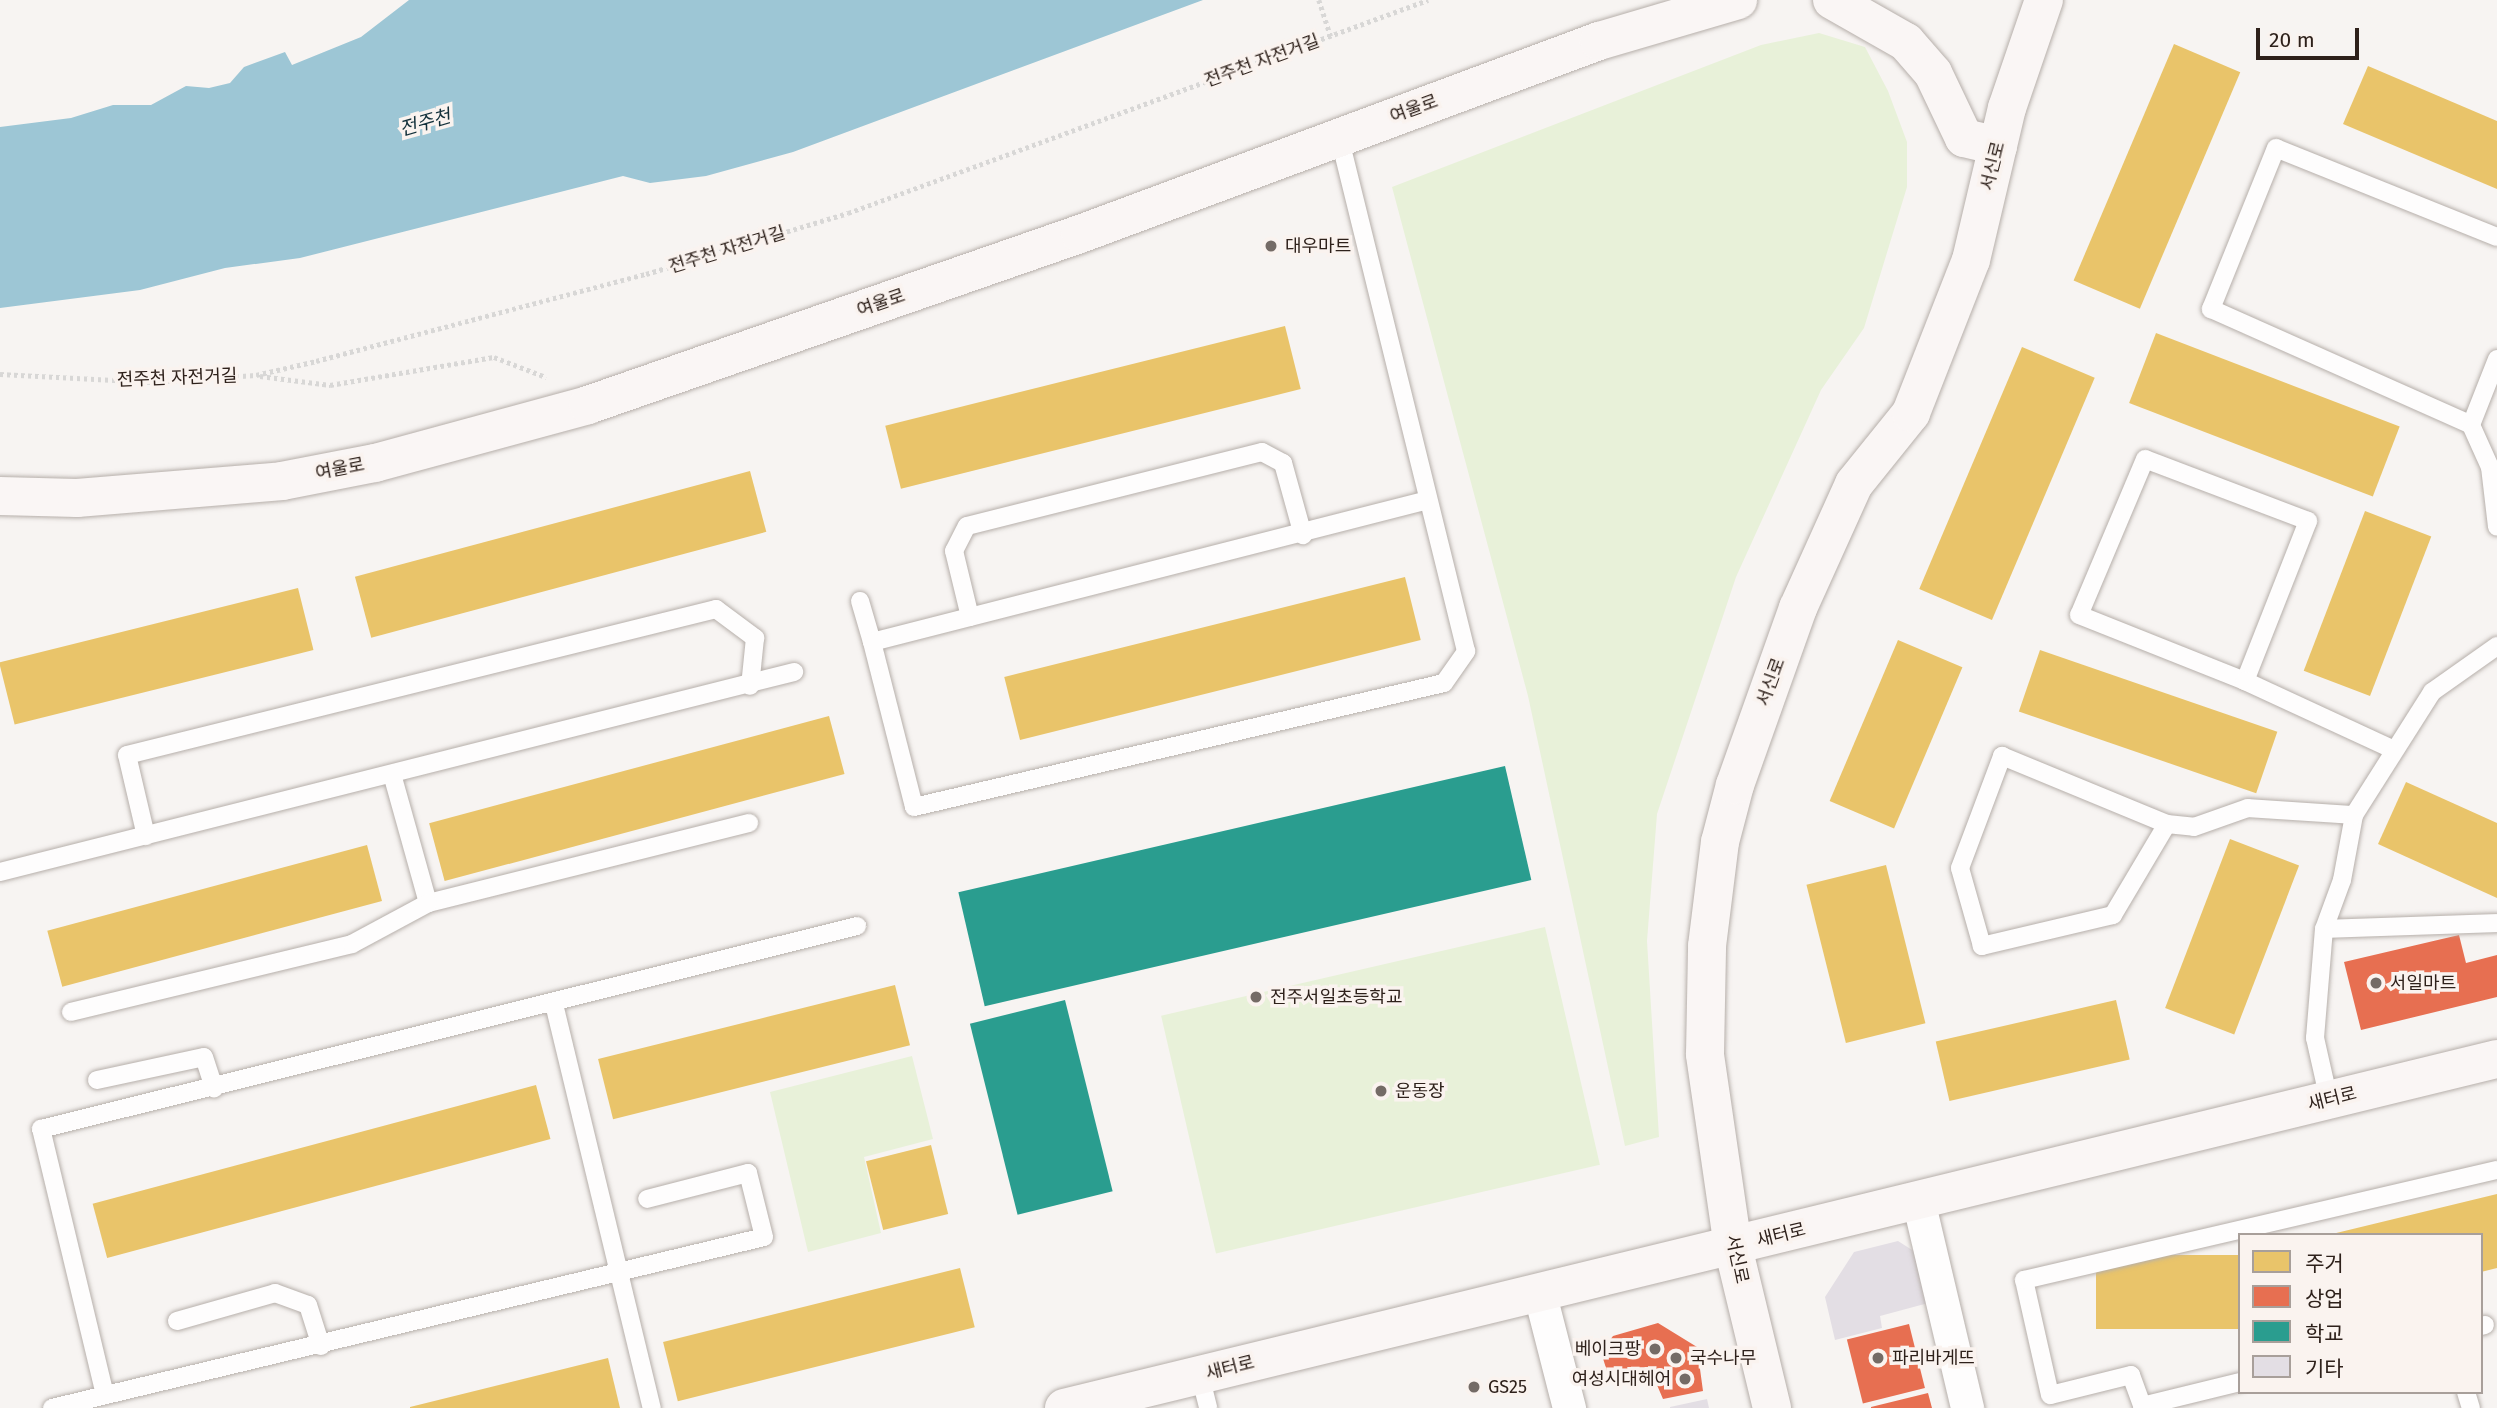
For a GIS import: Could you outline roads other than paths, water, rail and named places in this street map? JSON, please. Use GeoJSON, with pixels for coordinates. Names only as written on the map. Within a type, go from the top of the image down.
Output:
{"type":"FeatureCollection","features":[{"type":"Feature","properties":{"kind":"street","name":"여울로"},"geometry":{"type":"LineString","coordinates":[[0,496],[77,498],[282,481],[486,434],[588,405],[1067,238],[1599,41],[1738,0]]}},
{"type":"Feature","properties":{"kind":"street"},"geometry":{"type":"LineString","coordinates":[[1832,0],[1906,42],[1933,72],[1964,138],[1998,146]]}},
{"type":"Feature","properties":{"kind":"street","name":"서신로"},"geometry":{"type":"LineString","coordinates":[[1772,1408],[1733,1247],[1705,1054],[1707,946],[1720,842],[1735,785],[1798,608],[1854,484],[1911,413],[1971,260],[1998,146],[2044,0]]}},
{"type":"Feature","properties":{"kind":"street","name":"새터로"},"geometry":{"type":"LineString","coordinates":[[1064,1408],[1204,1392],[1539,1291],[1733,1247],[2497,1059]]}},
{"type":"Feature","properties":{"kind":"street"},"geometry":{"type":"LineString","coordinates":[[1917,1200],[1967,1408]]}},
{"type":"Feature","properties":{"kind":"street"},"geometry":{"type":"LineString","coordinates":[[1539,1291],[1569,1408]]}},
{"type":"Feature","properties":{"kind":"lane"},"geometry":{"type":"LineString","coordinates":[[860,601],[914,807],[1444,684],[1466,651],[1339,136]]}},
{"type":"Feature","properties":{"kind":"lane"},"geometry":{"type":"LineString","coordinates":[[2497,237],[2276,148],[2211,309],[2472,425],[2490,467],[2497,527]]}},
{"type":"Feature","properties":{"kind":"lane"},"geometry":{"type":"LineString","coordinates":[[2472,425],[2497,359]]}},
{"type":"Feature","properties":{"kind":"lane"},"geometry":{"type":"LineString","coordinates":[[970,617],[954,551],[967,526],[1262,452],[1283,463],[1303,535]]}},
{"type":"Feature","properties":{"kind":"lane"},"geometry":{"type":"LineString","coordinates":[[2245,681],[2308,521],[2145,459],[2079,615],[2245,681],[2394,750]]}},
{"type":"Feature","properties":{"kind":"lane"},"geometry":{"type":"LineString","coordinates":[[872,642],[1303,535],[1428,499]]}},
{"type":"Feature","properties":{"kind":"lane"},"geometry":{"type":"LineString","coordinates":[[146,836],[127,755],[716,609],[755,638],[750,686]]}},
{"type":"Feature","properties":{"kind":"lane"},"geometry":{"type":"LineString","coordinates":[[2329,1100],[2315,1038],[2324,929],[2342,880],[2354,815],[2432,692],[2497,646]]}},
{"type":"Feature","properties":{"kind":"lane"},"geometry":{"type":"LineString","coordinates":[[0,872],[750,686],[794,672]]}},
{"type":"Feature","properties":{"kind":"lane"},"geometry":{"type":"LineString","coordinates":[[2167,824],[2113,915],[1982,946],[1960,869],[2002,756],[2167,824],[2194,827],[2248,808],[2354,815]]}},
{"type":"Feature","properties":{"kind":"lane"},"geometry":{"type":"LineString","coordinates":[[392,774],[428,903]]}},
{"type":"Feature","properties":{"kind":"lane"},"geometry":{"type":"LineString","coordinates":[[71,1012],[352,944],[428,903],[749,823]]}},
{"type":"Feature","properties":{"kind":"lane"},"geometry":{"type":"LineString","coordinates":[[2324,929],[2497,923]]}},
{"type":"Feature","properties":{"kind":"lane"},"geometry":{"type":"LineString","coordinates":[[105,1395],[41,1129],[554,1004],[858,926]]}},
{"type":"Feature","properties":{"kind":"lane"},"geometry":{"type":"LineString","coordinates":[[554,1004],[652,1408]]}},
{"type":"Feature","properties":{"kind":"lane"},"geometry":{"type":"LineString","coordinates":[[97,1080],[204,1057],[214,1088]]}},
{"type":"Feature","properties":{"kind":"lane"},"geometry":{"type":"LineString","coordinates":[[2238,1383],[2142,1407],[2131,1376],[2050,1395],[2024,1280],[2497,1170]]}},
{"type":"Feature","properties":{"kind":"lane"},"geometry":{"type":"LineString","coordinates":[[51,1408],[321,1346],[764,1237],[748,1173],[647,1199]]}},
{"type":"Feature","properties":{"kind":"lane"},"geometry":{"type":"LineString","coordinates":[[177,1321],[275,1293],[308,1304],[321,1346]]}},
{"type":"Feature","properties":{"kind":"water","name":"전주천"},"geometry":{"type":"Polygon","coordinates":[[[409,0],[1203,0],[793,152],[706,176],[650,183],[623,176],[300,258],[225,268],[140,290],[0,308],[0,127],[71,118],[113,105],[151,105],[186,86],[209,88],[230,83],[244,67],[285,52],[292,65],[361,37],[409,0]]]}},
{"type":"Feature","properties":{"kind":"place","name":"대우마트"},"geometry":{"type":"Point","coordinates":[1271,246]}},
{"type":"Feature","properties":{"kind":"place","name":"서일마트"},"geometry":{"type":"Point","coordinates":[2376,983]}},
{"type":"Feature","properties":{"kind":"place","name":"전주서일초등학교"},"geometry":{"type":"Point","coordinates":[1256,997]}},
{"type":"Feature","properties":{"kind":"place","name":"운동장"},"geometry":{"type":"Point","coordinates":[1381,1091]}},
{"type":"Feature","properties":{"kind":"place","name":"베이크팡"},"geometry":{"type":"Point","coordinates":[1655,1349]}},
{"type":"Feature","properties":{"kind":"place","name":"국수나무"},"geometry":{"type":"Point","coordinates":[1676,1358]}},
{"type":"Feature","properties":{"kind":"place","name":"파리바게뜨"},"geometry":{"type":"Point","coordinates":[1878,1358]}},
{"type":"Feature","properties":{"kind":"place","name":"여성시대헤어"},"geometry":{"type":"Point","coordinates":[1685,1379]}},
{"type":"Feature","properties":{"kind":"place","name":"GS25"},"geometry":{"type":"Point","coordinates":[1474,1387]}}]}
